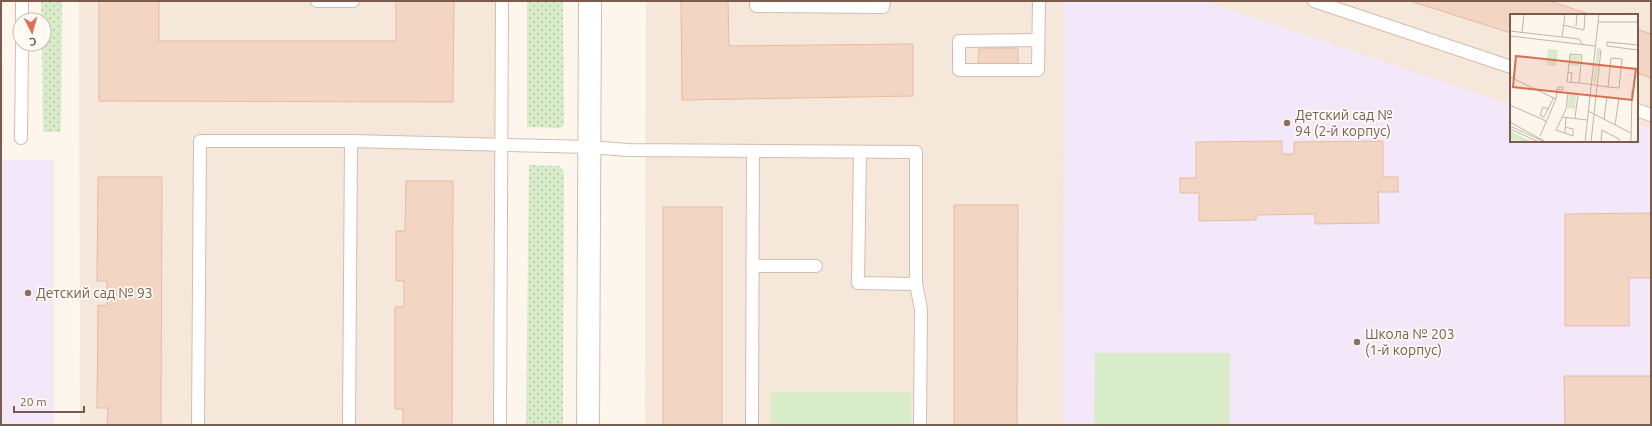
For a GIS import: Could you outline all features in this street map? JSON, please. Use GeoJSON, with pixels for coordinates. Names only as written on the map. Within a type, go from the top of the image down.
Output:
{"type":"FeatureCollection","features":[{"type":"Feature","properties":{"kind":"street"},"geometry":{"type":"LineString","coordinates":[[588,425],[590,1]]}},
{"type":"Feature","properties":{"kind":"lane"},"geometry":{"type":"LineString","coordinates":[[22,1],[22,12]]}},
{"type":"Feature","properties":{"kind":"lane"},"geometry":{"type":"LineString","coordinates":[[317,1],[353,1]]}},
{"type":"Feature","properties":{"kind":"lane"},"geometry":{"type":"LineString","coordinates":[[500,425],[500,145],[502,1]]}},
{"type":"Feature","properties":{"kind":"lane"},"geometry":{"type":"LineString","coordinates":[[756,1],[756,6],[868,7],[884,7],[884,1]]}},
{"type":"Feature","properties":{"kind":"lane"},"geometry":{"type":"LineString","coordinates":[[1038,40],[959,40],[959,70],[1038,70],[1039,1]]}},
{"type":"Feature","properties":{"kind":"lane"},"geometry":{"type":"LineString","coordinates":[[1314,1],[1510,68]]}},
{"type":"Feature","properties":{"kind":"lane"},"geometry":{"type":"LineString","coordinates":[[22,52],[22,138]]}},
{"type":"Feature","properties":{"kind":"lane"},"geometry":{"type":"LineString","coordinates":[[1638,110],[1651,115]]}},
{"type":"Feature","properties":{"kind":"lane"},"geometry":{"type":"LineString","coordinates":[[198,425],[200,141],[351,141],[589,147],[628,150],[916,152],[916,284],[921,309],[920,425]]}},
{"type":"Feature","properties":{"kind":"lane"},"geometry":{"type":"LineString","coordinates":[[349,425],[351,141]]}},
{"type":"Feature","properties":{"kind":"lane"},"geometry":{"type":"LineString","coordinates":[[752,425],[753,151]]}},
{"type":"Feature","properties":{"kind":"lane"},"geometry":{"type":"LineString","coordinates":[[860,152],[858,283],[916,284]]}},
{"type":"Feature","properties":{"kind":"lane"},"geometry":{"type":"LineString","coordinates":[[753,266],[816,266]]}},
{"type":"Feature","properties":{"kind":"shaded area"},"geometry":{"type":"Polygon","coordinates":[[[79,1],[499,1],[504,425],[80,425],[79,1]]]}},
{"type":"Feature","properties":{"kind":"shaded area"},"geometry":{"type":"Polygon","coordinates":[[[646,1],[1651,1],[1651,425],[645,425],[646,1]]]}},
{"type":"Feature","properties":{"kind":"shaded area"},"geometry":{"type":"Polygon","coordinates":[[[1064,1],[1203,1],[1510,105],[1510,142],[1638,142],[1638,124],[1651,129],[1651,425],[1063,425],[1064,1]]]}},
{"type":"Feature","properties":{"kind":"shaded area","name":"Детский сад № 93"},"geometry":{"type":"Polygon","coordinates":[[[1,160],[54,160],[54,425],[1,425],[1,160]]]}},
{"type":"Feature","properties":{"kind":"green space"},"geometry":{"type":"Polygon","coordinates":[[[41,1],[62,1],[61,132],[43,132],[42,52],[52,52],[52,12],[41,12],[41,1]]]}},
{"type":"Feature","properties":{"kind":"green space"},"geometry":{"type":"Polygon","coordinates":[[[527,1],[563,1],[564,125],[561,128],[527,127],[527,1]]]}},
{"type":"Feature","properties":{"kind":"green space"},"geometry":{"type":"Polygon","coordinates":[[[529,165],[560,166],[564,173],[563,425],[526,425],[529,165]]]}},
{"type":"Feature","properties":{"kind":"green space"},"geometry":{"type":"Polygon","coordinates":[[[1095,353],[1230,353],[1230,425],[1094,425],[1095,353]]]}},
{"type":"Feature","properties":{"kind":"green space"},"geometry":{"type":"Polygon","coordinates":[[[771,392],[911,392],[911,425],[771,425],[771,392]]]}},
{"type":"Feature","properties":{"kind":"building"},"geometry":{"type":"Polygon","coordinates":[[[99,1],[159,1],[159,41],[396,41],[396,1],[454,1],[453,102],[99,101],[99,1]]]}},
{"type":"Feature","properties":{"kind":"building"},"geometry":{"type":"Polygon","coordinates":[[[681,1],[728,1],[729,46],[913,44],[913,96],[682,100],[681,1]]]}},
{"type":"Feature","properties":{"kind":"building"},"geometry":{"type":"Polygon","coordinates":[[[1410,1],[1549,1],[1589,14],[1510,14],[1510,33],[1410,1]]]}},
{"type":"Feature","properties":{"kind":"building"},"geometry":{"type":"Polygon","coordinates":[[[1638,29],[1651,34],[1651,78],[1638,73],[1638,29]]]}},
{"type":"Feature","properties":{"kind":"building"},"geometry":{"type":"Polygon","coordinates":[[[979,48],[1018,48],[1018,65],[978,64],[979,48]]]}},
{"type":"Feature","properties":{"kind":"building"},"geometry":{"type":"Polygon","coordinates":[[[1282,141],[1282,154],[1294,154],[1294,142],[1383,141],[1383,177],[1398,177],[1398,192],[1378,192],[1379,223],[1315,224],[1315,214],[1256,215],[1256,220],[1199,221],[1199,193],[1180,193],[1180,178],[1196,178],[1196,142],[1282,141]]]}},
{"type":"Feature","properties":{"kind":"building"},"geometry":{"type":"Polygon","coordinates":[[[98,177],[162,177],[161,425],[107,425],[108,408],[97,408],[98,305],[107,306],[107,281],[97,281],[98,177]]]}},
{"type":"Feature","properties":{"kind":"building"},"geometry":{"type":"Polygon","coordinates":[[[406,181],[453,181],[452,425],[403,425],[403,409],[395,409],[395,307],[404,307],[404,281],[396,281],[396,231],[405,231],[406,181]]]}},
{"type":"Feature","properties":{"kind":"building"},"geometry":{"type":"Polygon","coordinates":[[[954,205],[1018,205],[1017,425],[954,425],[954,205]]]}},
{"type":"Feature","properties":{"kind":"building"},"geometry":{"type":"Polygon","coordinates":[[[663,207],[722,207],[722,425],[663,425],[663,207]]]}},
{"type":"Feature","properties":{"kind":"building"},"geometry":{"type":"Polygon","coordinates":[[[1651,213],[1651,278],[1629,278],[1629,326],[1565,326],[1565,214],[1651,213]]]}},
{"type":"Feature","properties":{"kind":"building"},"geometry":{"type":"Polygon","coordinates":[[[1564,376],[1651,376],[1651,425],[1565,425],[1564,376]]]}},
{"type":"Feature","properties":{"kind":"place","name":"Детский сад № 94 (2-й корпус)"},"geometry":{"type":"Point","coordinates":[1287,123]}},
{"type":"Feature","properties":{"kind":"place","name":"Детский сад № 93"},"geometry":{"type":"Point","coordinates":[28,293]}},
{"type":"Feature","properties":{"kind":"place","name":"Школа № 203 (1-й корпус)"},"geometry":{"type":"Point","coordinates":[1357,342]}}]}
